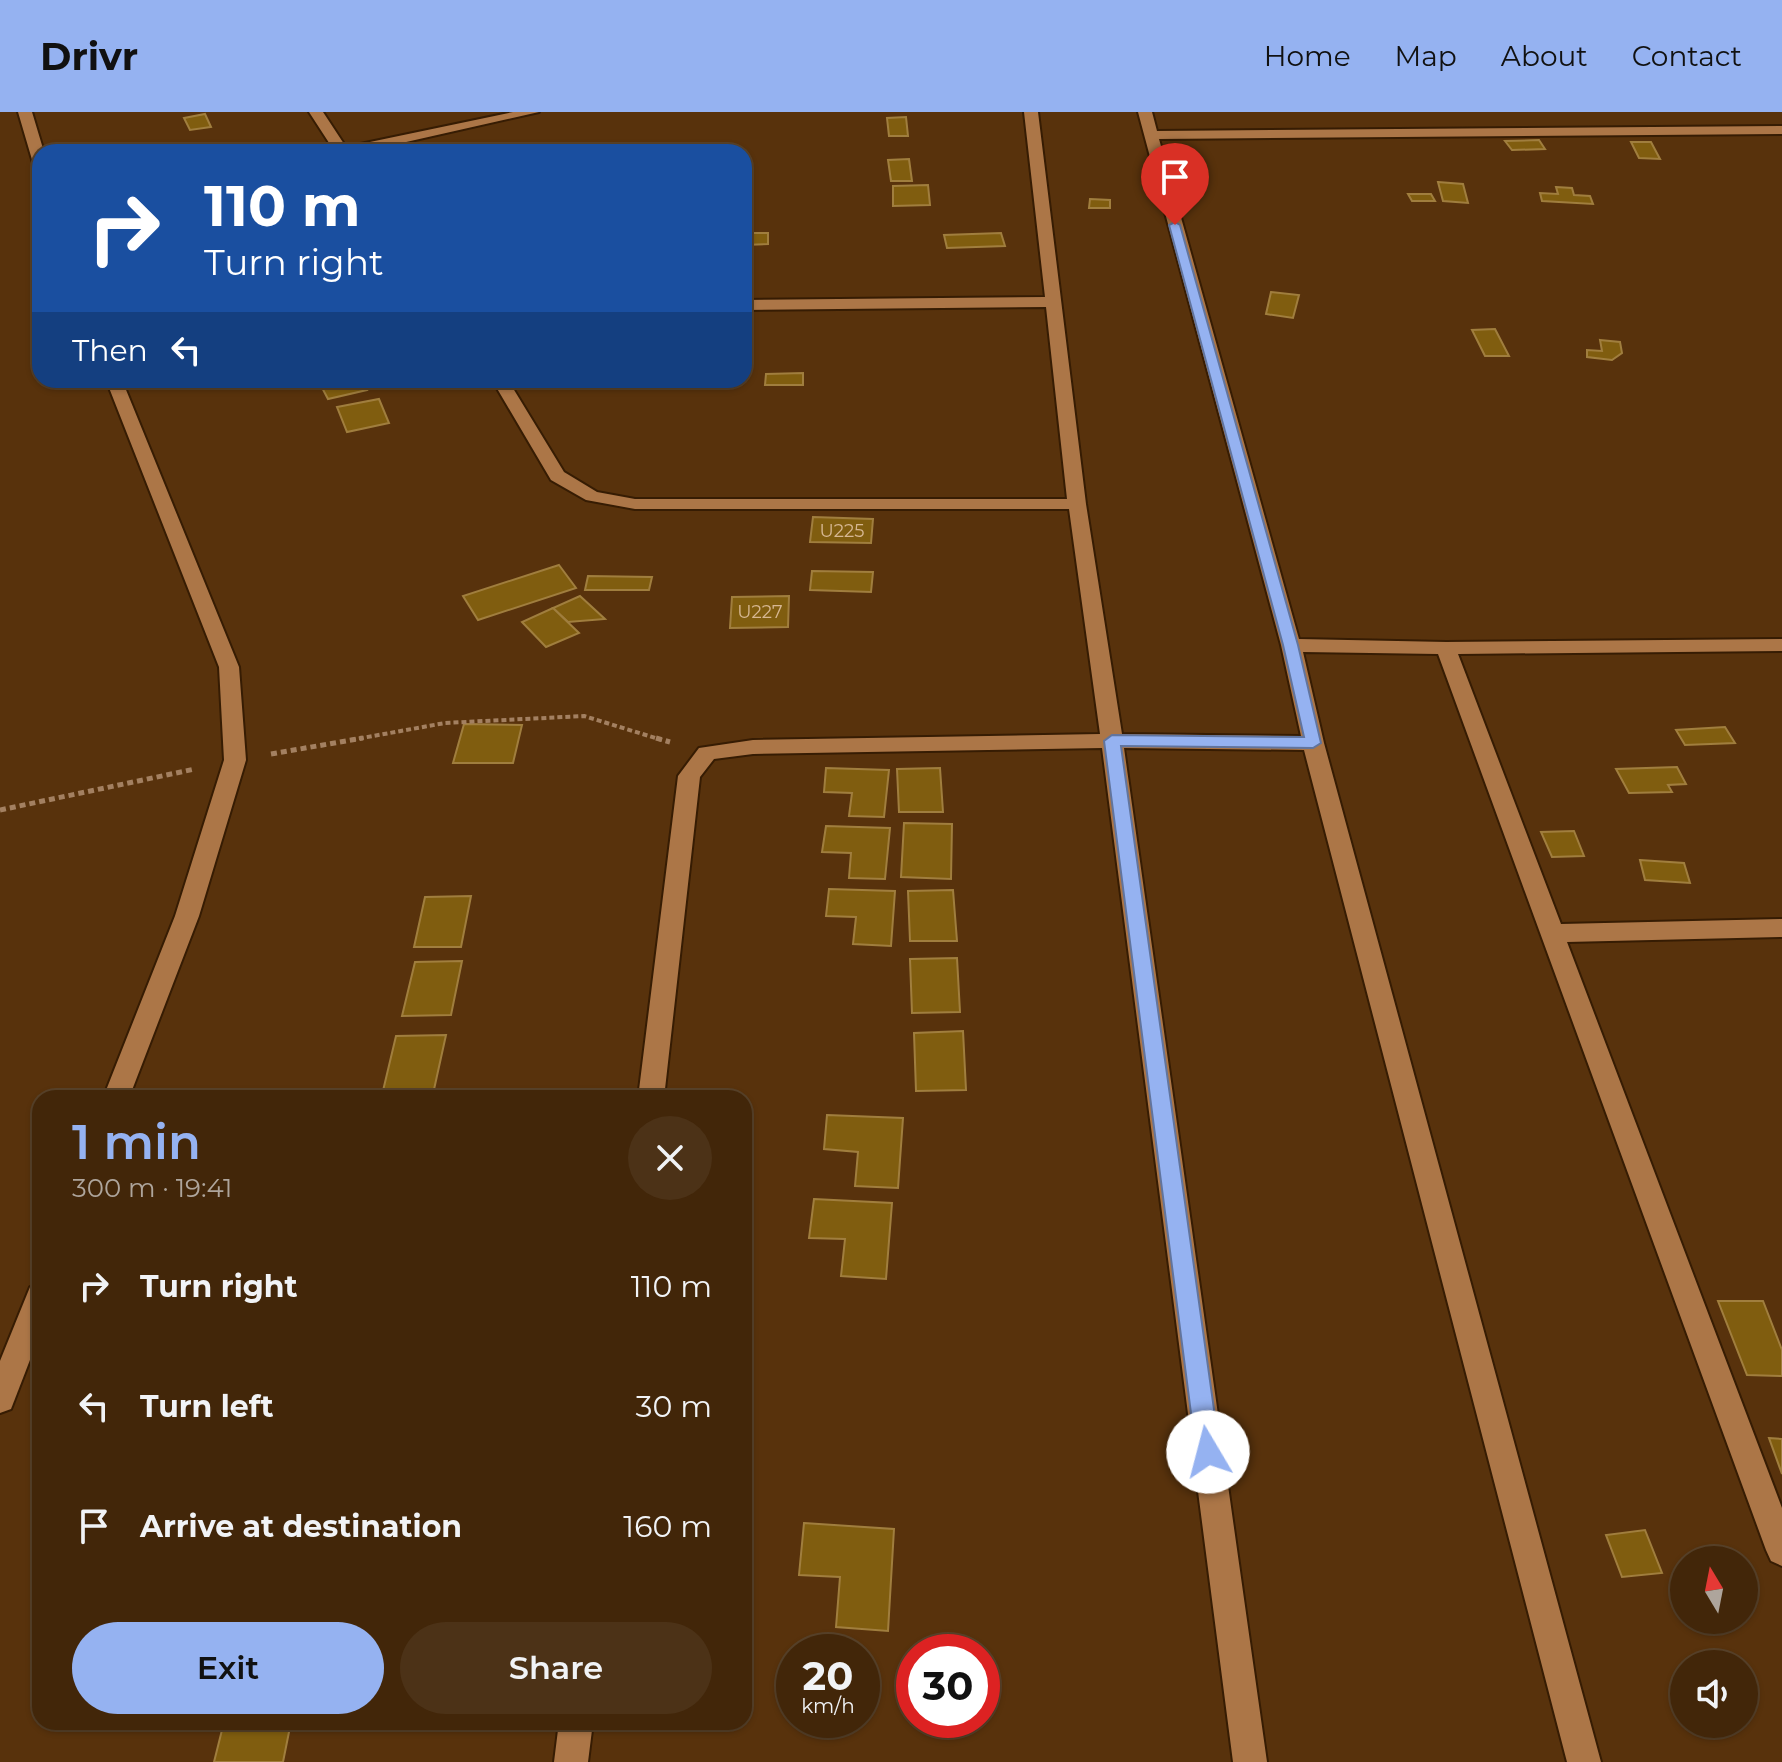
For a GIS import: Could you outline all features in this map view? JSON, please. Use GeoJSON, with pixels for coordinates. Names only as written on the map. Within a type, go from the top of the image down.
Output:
{"type":"FeatureCollection","features":[{"type":"Feature","properties":{"kind":"street"},"geometry":{"type":"LineString","coordinates":[[25,112],[34,144]]}},
{"type":"Feature","properties":{"kind":"street"},"geometry":{"type":"LineString","coordinates":[[316,112],[337,144]]}},
{"type":"Feature","properties":{"kind":"street"},"geometry":{"type":"LineString","coordinates":[[380,144],[532,112]]}},
{"type":"Feature","properties":{"kind":"street"},"geometry":{"type":"LineString","coordinates":[[1031,112],[1077,504],[1250,1762]]}},
{"type":"Feature","properties":{"kind":"street"},"geometry":{"type":"LineString","coordinates":[[1584,1762],[1313,743],[1291,645],[1147,124],[1782,130]]}},
{"type":"Feature","properties":{"kind":"street"},"geometry":{"type":"LineString","coordinates":[[752,305],[1054,302]]}},
{"type":"Feature","properties":{"kind":"street"},"geometry":{"type":"LineString","coordinates":[[117,388],[229,667],[235,760],[187,916],[119,1090]]}},
{"type":"Feature","properties":{"kind":"street"},"geometry":{"type":"LineString","coordinates":[[505,388],[557,476],[592,496],[635,504],[1077,504]]}},
{"type":"Feature","properties":{"kind":"street"},"geometry":{"type":"LineString","coordinates":[[1291,645],[1446,648],[1782,645]]}},
{"type":"Feature","properties":{"kind":"street"},"geometry":{"type":"LineString","coordinates":[[1446,648],[1782,1550]]}},
{"type":"Feature","properties":{"kind":"street"},"geometry":{"type":"LineString","coordinates":[[652,1090],[689,776],[707,753],[753,747],[1112,741],[1313,743]]}},
{"type":"Feature","properties":{"kind":"street"},"geometry":{"type":"LineString","coordinates":[[1550,933],[1782,928]]}},
{"type":"Feature","properties":{"kind":"street"},"geometry":{"type":"LineString","coordinates":[[0,1399],[32,1317]]}},
{"type":"Feature","properties":{"kind":"street"},"geometry":{"type":"LineString","coordinates":[[571,1762],[575,1730]]}},
{"type":"Feature","properties":{"kind":"path"},"geometry":{"type":"LineString","coordinates":[[0,810],[235,760],[445,723],[584,716],[707,753]]}},
{"type":"Feature","properties":{"kind":"building"},"geometry":{"type":"Polygon","coordinates":[[[205,114],[211,127],[190,130],[184,118],[205,114]]]}},
{"type":"Feature","properties":{"kind":"building"},"geometry":{"type":"Polygon","coordinates":[[[906,117],[908,136],[889,136],[887,118],[906,117]]]}},
{"type":"Feature","properties":{"kind":"building"},"geometry":{"type":"Polygon","coordinates":[[[1539,140],[1545,149],[1512,150],[1505,141],[1539,140]]]}},
{"type":"Feature","properties":{"kind":"building"},"geometry":{"type":"Polygon","coordinates":[[[1631,142],[1651,142],[1660,159],[1639,158],[1631,142]]]}},
{"type":"Feature","properties":{"kind":"building"},"geometry":{"type":"Polygon","coordinates":[[[909,159],[912,181],[891,181],[888,160],[909,159]]]}},
{"type":"Feature","properties":{"kind":"building"},"geometry":{"type":"Polygon","coordinates":[[[1438,182],[1463,184],[1468,203],[1443,201],[1438,182]]]}},
{"type":"Feature","properties":{"kind":"building"},"geometry":{"type":"Polygon","coordinates":[[[928,185],[930,205],[893,206],[893,186],[928,185]]]}},
{"type":"Feature","properties":{"kind":"building"},"geometry":{"type":"Polygon","coordinates":[[[1556,187],[1572,188],[1574,195],[1590,196],[1593,204],[1542,201],[1540,193],[1558,194],[1556,187]]]}},
{"type":"Feature","properties":{"kind":"building"},"geometry":{"type":"Polygon","coordinates":[[[1408,194],[1431,194],[1435,201],[1412,201],[1408,194]]]}},
{"type":"Feature","properties":{"kind":"building"},"geometry":{"type":"Polygon","coordinates":[[[1090,199],[1110,200],[1110,208],[1089,208],[1090,199]]]}},
{"type":"Feature","properties":{"kind":"building"},"geometry":{"type":"Polygon","coordinates":[[[752,233],[768,233],[768,244],[752,245],[752,233]]]}},
{"type":"Feature","properties":{"kind":"building"},"geometry":{"type":"Polygon","coordinates":[[[1001,233],[1005,246],[947,248],[944,235],[1001,233]]]}},
{"type":"Feature","properties":{"kind":"building"},"geometry":{"type":"Polygon","coordinates":[[[1271,292],[1299,295],[1293,318],[1266,314],[1271,292]]]}},
{"type":"Feature","properties":{"kind":"building"},"geometry":{"type":"Polygon","coordinates":[[[1495,329],[1509,356],[1485,356],[1472,330],[1495,329]]]}},
{"type":"Feature","properties":{"kind":"building"},"geometry":{"type":"Polygon","coordinates":[[[1600,340],[1620,342],[1622,353],[1612,360],[1587,357],[1587,350],[1602,351],[1600,340]]]}},
{"type":"Feature","properties":{"kind":"building"},"geometry":{"type":"Polygon","coordinates":[[[803,373],[803,385],[765,385],[766,374],[803,373]]]}},
{"type":"Feature","properties":{"kind":"building"},"geometry":{"type":"Polygon","coordinates":[[[322,388],[367,390],[328,399],[322,388]]]}},
{"type":"Feature","properties":{"kind":"building"},"geometry":{"type":"Polygon","coordinates":[[[379,399],[389,423],[347,432],[337,407],[379,399]]]}},
{"type":"Feature","properties":{"kind":"building"},"geometry":{"type":"Polygon","coordinates":[[[813,517],[873,519],[871,543],[810,542],[813,517]]]}},
{"type":"Feature","properties":{"kind":"building"},"geometry":{"type":"Polygon","coordinates":[[[559,565],[576,588],[478,620],[463,596],[559,565]]]}},
{"type":"Feature","properties":{"kind":"building"},"geometry":{"type":"Polygon","coordinates":[[[812,571],[873,572],[871,592],[810,590],[812,571]]]}},
{"type":"Feature","properties":{"kind":"building"},"geometry":{"type":"Polygon","coordinates":[[[588,576],[652,577],[649,590],[585,590],[588,576]]]}},
{"type":"Feature","properties":{"kind":"building"},"geometry":{"type":"Polygon","coordinates":[[[580,596],[605,619],[568,622],[553,608],[580,596]]]}},
{"type":"Feature","properties":{"kind":"building"},"geometry":{"type":"Polygon","coordinates":[[[789,596],[788,627],[730,628],[732,597],[789,596]]]}},
{"type":"Feature","properties":{"kind":"building"},"geometry":{"type":"Polygon","coordinates":[[[553,608],[579,633],[546,647],[522,622],[553,608]]]}},
{"type":"Feature","properties":{"kind":"building"},"geometry":{"type":"Polygon","coordinates":[[[464,724],[522,725],[513,763],[453,763],[464,724]]]}},
{"type":"Feature","properties":{"kind":"building"},"geometry":{"type":"Polygon","coordinates":[[[1725,727],[1735,743],[1685,745],[1676,730],[1725,727]]]}},
{"type":"Feature","properties":{"kind":"building"},"geometry":{"type":"Polygon","coordinates":[[[1677,767],[1686,784],[1668,785],[1672,792],[1629,793],[1616,769],[1677,767]]]}},
{"type":"Feature","properties":{"kind":"building"},"geometry":{"type":"Polygon","coordinates":[[[826,768],[889,770],[884,817],[849,816],[852,793],[824,792],[826,768]]]}},
{"type":"Feature","properties":{"kind":"building"},"geometry":{"type":"Polygon","coordinates":[[[940,768],[943,812],[899,812],[897,769],[940,768]]]}},
{"type":"Feature","properties":{"kind":"building"},"geometry":{"type":"Polygon","coordinates":[[[904,823],[952,824],[951,879],[901,877],[904,823]]]}},
{"type":"Feature","properties":{"kind":"building"},"geometry":{"type":"Polygon","coordinates":[[[826,826],[890,828],[885,879],[849,878],[851,853],[822,852],[826,826]]]}},
{"type":"Feature","properties":{"kind":"building"},"geometry":{"type":"Polygon","coordinates":[[[1574,831],[1584,856],[1552,857],[1541,832],[1574,831]]]}},
{"type":"Feature","properties":{"kind":"building"},"geometry":{"type":"Polygon","coordinates":[[[1640,860],[1684,863],[1690,883],[1645,880],[1640,860]]]}},
{"type":"Feature","properties":{"kind":"building"},"geometry":{"type":"Polygon","coordinates":[[[829,889],[895,891],[891,946],[853,944],[856,917],[826,916],[829,889]]]}},
{"type":"Feature","properties":{"kind":"building"},"geometry":{"type":"Polygon","coordinates":[[[953,890],[957,941],[910,941],[908,891],[953,890]]]}},
{"type":"Feature","properties":{"kind":"building"},"geometry":{"type":"Polygon","coordinates":[[[471,896],[461,947],[414,947],[425,897],[471,896]]]}},
{"type":"Feature","properties":{"kind":"building"},"geometry":{"type":"Polygon","coordinates":[[[957,958],[960,1012],[912,1013],[910,959],[957,958]]]}},
{"type":"Feature","properties":{"kind":"building"},"geometry":{"type":"Polygon","coordinates":[[[462,961],[451,1015],[402,1016],[415,962],[462,961]]]}},
{"type":"Feature","properties":{"kind":"building"},"geometry":{"type":"Polygon","coordinates":[[[963,1031],[966,1090],[916,1091],[914,1033],[963,1031]]]}},
{"type":"Feature","properties":{"kind":"building"},"geometry":{"type":"Polygon","coordinates":[[[446,1035],[434,1090],[383,1090],[396,1036],[446,1035]]]}},
{"type":"Feature","properties":{"kind":"building"},"geometry":{"type":"Polygon","coordinates":[[[827,1115],[903,1118],[898,1188],[855,1186],[858,1152],[824,1149],[827,1115]]]}},
{"type":"Feature","properties":{"kind":"building"},"geometry":{"type":"Polygon","coordinates":[[[814,1199],[892,1203],[886,1279],[841,1276],[845,1239],[809,1238],[814,1199]]]}},
{"type":"Feature","properties":{"kind":"building"},"geometry":{"type":"Polygon","coordinates":[[[1718,1301],[1763,1301],[1782,1350],[1782,1376],[1747,1375],[1718,1301]]]}},
{"type":"Feature","properties":{"kind":"building"},"geometry":{"type":"Polygon","coordinates":[[[1769,1438],[1782,1439],[1782,1474],[1769,1438]]]}},
{"type":"Feature","properties":{"kind":"building"},"geometry":{"type":"Polygon","coordinates":[[[804,1523],[894,1529],[888,1631],[836,1627],[840,1577],[799,1575],[804,1523]]]}},
{"type":"Feature","properties":{"kind":"building"},"geometry":{"type":"Polygon","coordinates":[[[1645,1530],[1662,1573],[1622,1577],[1606,1535],[1645,1530]]]}},
{"type":"Feature","properties":{"kind":"building"},"geometry":{"type":"Polygon","coordinates":[[[222,1730],[289,1730],[283,1762],[214,1762],[222,1730]]]}},
{"type":"Feature","properties":{"kind":"route"},"geometry":{"type":"LineString","coordinates":[[1175,225],[1291,645],[1313,743],[1112,741],[1208,1452]]}}]}
